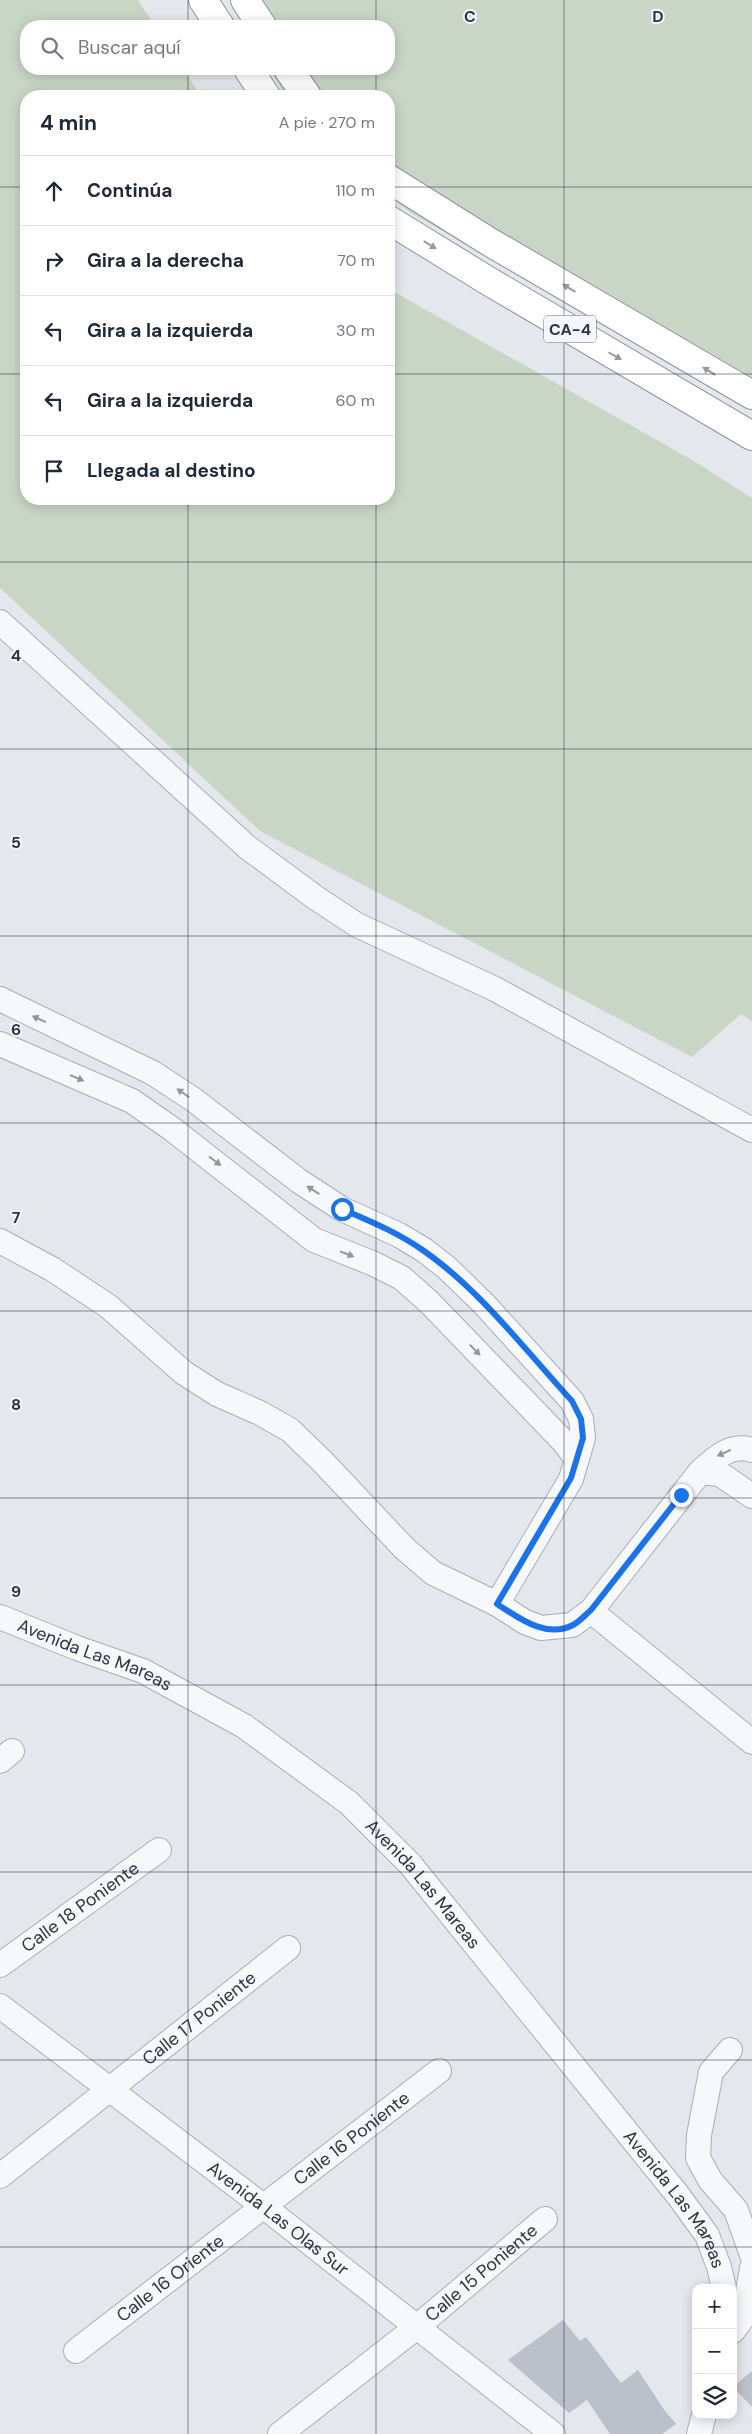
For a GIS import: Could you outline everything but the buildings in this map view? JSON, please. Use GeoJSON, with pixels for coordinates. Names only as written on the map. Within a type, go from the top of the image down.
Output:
{"type":"FeatureCollection","features":[{"type":"Feature","properties":{"kind":"highway"},"geometry":{"type":"LineString","coordinates":[[203,0],[216,20]]}},
{"type":"Feature","properties":{"kind":"highway"},"geometry":{"type":"LineString","coordinates":[[246,0],[258,20]]}},
{"type":"Feature","properties":{"kind":"highway"},"geometry":{"type":"LineString","coordinates":[[252,75],[262,90]]}},
{"type":"Feature","properties":{"kind":"highway"},"geometry":{"type":"LineString","coordinates":[[292,75],[303,90]]}},
{"type":"Feature","properties":{"kind":"highway","name":"CA-4"},"geometry":{"type":"LineString","coordinates":[[395,183],[497,246],[752,394]]}},
{"type":"Feature","properties":{"kind":"highway","name":"CA-4"},"geometry":{"type":"LineString","coordinates":[[395,224],[490,282],[752,436]]}},
{"type":"Feature","properties":{"kind":"street"},"geometry":{"type":"LineString","coordinates":[[0,622],[247,847],[316,898],[357,925],[495,988],[752,1130]]}},
{"type":"Feature","properties":{"kind":"street"},"geometry":{"type":"LineString","coordinates":[[0,1000],[100,1045],[153,1072],[299,1181],[342,1209],[399,1235],[447,1268],[484,1304],[572,1401],[581,1419],[583,1438],[571,1478],[497,1604]]}},
{"type":"Feature","properties":{"kind":"street"},"geometry":{"type":"LineString","coordinates":[[0,1044],[132,1101],[172,1129],[314,1240],[372,1263],[402,1278],[429,1302],[563,1441],[577,1459]]}},
{"type":"Feature","properties":{"kind":"street"},"geometry":{"type":"LineString","coordinates":[[132,1101],[153,1072]]}},
{"type":"Feature","properties":{"kind":"street"},"geometry":{"type":"LineString","coordinates":[[0,1241],[52,1269],[108,1306],[184,1373],[217,1394],[260,1412],[290,1430],[404,1548],[433,1573],[497,1604],[525,1622],[541,1628],[572,1626],[591,1610],[700,1472],[719,1454],[742,1447],[752,1450]]}},
{"type":"Feature","properties":{"kind":"street"},"geometry":{"type":"LineString","coordinates":[[700,1472],[720,1474],[752,1496]]}},
{"type":"Feature","properties":{"kind":"street"},"geometry":{"type":"LineString","coordinates":[[591,1610],[752,1742]]}},
{"type":"Feature","properties":{"kind":"street","name":"Avenida Las Mareas"},"geometry":{"type":"LineString","coordinates":[[0,1616],[77,1648],[143,1671],[244,1726],[349,1803],[410,1864],[677,2194],[707,2235],[720,2267],[723,2284]]}},
{"type":"Feature","properties":{"kind":"street","name":"Calle 18 Poniente"},"geometry":{"type":"LineString","coordinates":[[0,1965],[159,1850]]}},
{"type":"Feature","properties":{"kind":"street","name":"Calle 17 Poniente"},"geometry":{"type":"LineString","coordinates":[[0,2176],[288,1948]]}},
{"type":"Feature","properties":{"kind":"street","name":"Avenida Las Olas Sur"},"geometry":{"type":"LineString","coordinates":[[0,2006],[418,2326],[543,2431]]}},
{"type":"Feature","properties":{"kind":"street"},"geometry":{"type":"LineString","coordinates":[[730,2050],[711,2072],[699,2135],[698,2158],[710,2180],[736,2210],[752,2255]]}},
{"type":"Feature","properties":{"kind":"street","name":"Calle 16 Poniente"},"geometry":{"type":"LineString","coordinates":[[263,2206],[439,2071]]}},
{"type":"Feature","properties":{"kind":"street","name":"Calle 16 Oriente"},"geometry":{"type":"LineString","coordinates":[[76,2351],[263,2206]]}},
{"type":"Feature","properties":{"kind":"street","name":"Calle 15 Poniente"},"geometry":{"type":"LineString","coordinates":[[280,2434],[418,2326],[545,2219]]}},
{"type":"Feature","properties":{"kind":"street"},"geometry":{"type":"LineString","coordinates":[[734,2329],[744,2316],[752,2268]]}},
{"type":"Feature","properties":{"kind":"street"},"geometry":{"type":"LineString","coordinates":[[699,2434],[703,2419]]}},
{"type":"Feature","properties":{"kind":"green space"},"geometry":{"type":"Polygon","coordinates":[[[0,0],[138,0],[151,20],[20,20],[20,75],[187,75],[197,90],[20,90],[20,505],[395,505],[395,292],[694,461],[752,498],[752,1021],[741,1014],[692,1057],[260,831],[0,588],[0,0]]]}},
{"type":"Feature","properties":{"kind":"green space"},"geometry":{"type":"Polygon","coordinates":[[[237,0],[752,0],[752,403],[510,270],[411,213],[395,200],[395,90],[282,90],[273,75],[395,75],[395,20],[246,20],[237,0]]]}},
{"type":"Feature","properties":{"kind":"route"},"geometry":{"type":"LineString","coordinates":[[342,1209],[399,1235],[424,1250],[447,1268],[484,1304],[572,1401],[581,1419],[583,1438],[571,1478],[497,1604],[525,1622],[541,1628],[572,1626],[591,1610],[681,1495]]}}]}
